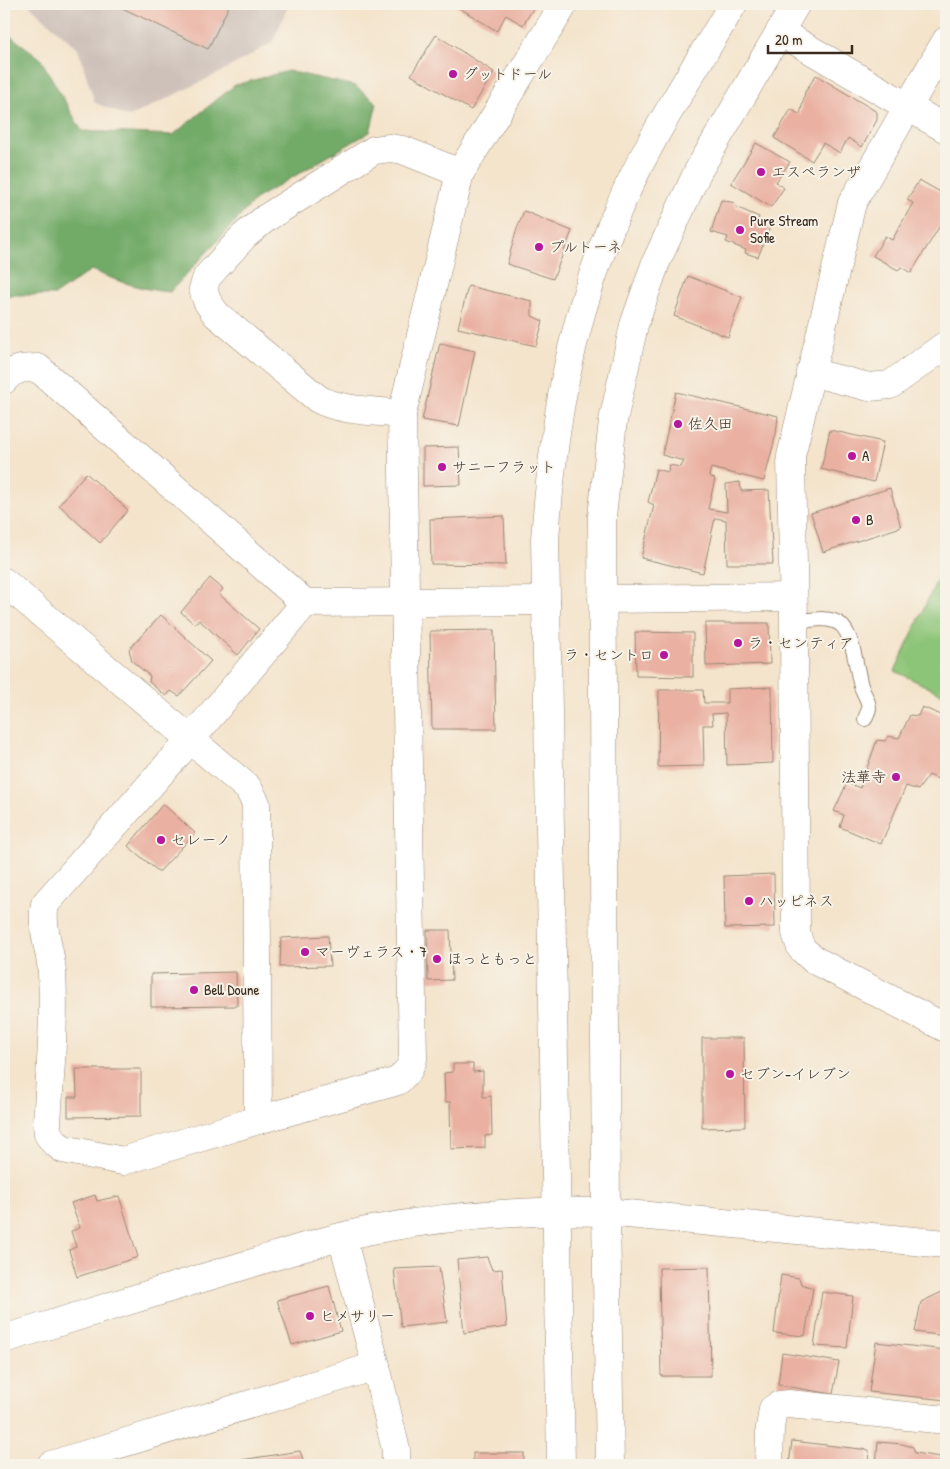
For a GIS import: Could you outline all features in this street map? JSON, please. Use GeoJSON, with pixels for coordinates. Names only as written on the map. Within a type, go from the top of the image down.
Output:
{"type":"FeatureCollection","features":[{"type":"Feature","properties":{"kind":"street"},"geometry":{"type":"LineString","coordinates":[[305,603],[190,740],[45,904],[43,910],[44,922],[52,972],[52,1048],[47,1123],[48,1134],[63,1149],[123,1161],[258,1120],[398,1081],[409,1069],[413,1059],[402,414],[460,173],[564,4]]}},
{"type":"Feature","properties":{"kind":"street"},"geometry":{"type":"LineString","coordinates":[[561,1465],[545,539],[554,445],[570,351],[585,298],[610,229],[632,180],[657,133],[732,4]]}},
{"type":"Feature","properties":{"kind":"street"},"geometry":{"type":"LineString","coordinates":[[610,1465],[606,1212],[602,516],[613,421],[634,326],[656,262],[698,171],[796,4]]}},
{"type":"Feature","properties":{"kind":"street"},"geometry":{"type":"LineString","coordinates":[[780,32],[946,129]]}},
{"type":"Feature","properties":{"kind":"street"},"geometry":{"type":"LineString","coordinates":[[946,41],[852,203],[791,456],[796,933],[801,948],[814,960],[946,1028]]}},
{"type":"Feature","properties":{"kind":"street"},"geometry":{"type":"LineString","coordinates":[[402,414],[327,404],[318,399],[216,314],[207,301],[203,289],[207,277],[213,270],[244,236],[266,218],[374,150],[390,148],[403,150],[460,173]]}},
{"type":"Feature","properties":{"kind":"street"},"geometry":{"type":"LineString","coordinates":[[810,372],[869,387],[890,385],[946,345]]}},
{"type":"Feature","properties":{"kind":"street"},"geometry":{"type":"LineString","coordinates":[[4,380],[16,370],[38,368],[305,603],[546,601]]}},
{"type":"Feature","properties":{"kind":"street"},"geometry":{"type":"LineString","coordinates":[[4,582],[248,788],[256,803],[258,1120]]}},
{"type":"Feature","properties":{"kind":"street"},"geometry":{"type":"LineString","coordinates":[[602,599],[793,609]]}},
{"type":"Feature","properties":{"kind":"street"},"geometry":{"type":"LineString","coordinates":[[4,1339],[342,1237],[376,1229],[483,1214],[557,1210],[606,1212],[946,1244]]}},
{"type":"Feature","properties":{"kind":"street"},"geometry":{"type":"LineString","coordinates":[[342,1237],[396,1450],[396,1465]]}},
{"type":"Feature","properties":{"kind":"street"},"geometry":{"type":"LineString","coordinates":[[51,1465],[376,1366]]}},
{"type":"Feature","properties":{"kind":"street"},"geometry":{"type":"LineString","coordinates":[[769,1465],[770,1418],[773,1409],[780,1405],[789,1404],[946,1420]]}},
{"type":"Feature","properties":{"kind":"lane"},"geometry":{"type":"LineString","coordinates":[[793,609],[839,623],[843,627],[850,640],[861,688],[868,702],[869,707],[865,719]]}},
{"type":"Feature","properties":{"kind":"shaded area"},"geometry":{"type":"Polygon","coordinates":[[[28,4],[289,4],[272,43],[219,73],[129,117],[95,103],[78,49],[28,4]]]}},
{"type":"Feature","properties":{"kind":"green space"},"geometry":{"type":"Polygon","coordinates":[[[4,31],[40,58],[82,131],[173,135],[235,85],[288,71],[355,86],[377,103],[370,132],[257,198],[170,292],[130,284],[91,270],[55,295],[8,295],[4,284],[4,31]]]}},
{"type":"Feature","properties":{"kind":"green space"},"geometry":{"type":"Polygon","coordinates":[[[946,560],[946,696],[895,671],[946,560]]]}},
{"type":"Feature","properties":{"kind":"building"},"geometry":{"type":"Polygon","coordinates":[[[114,4],[230,4],[208,49],[114,4]]]}},
{"type":"Feature","properties":{"kind":"building"},"geometry":{"type":"Polygon","coordinates":[[[458,4],[536,4],[523,25],[506,15],[497,31],[456,6],[458,4]]]}},
{"type":"Feature","properties":{"kind":"building","name":"グットドール"},"geometry":{"type":"Polygon","coordinates":[[[436,35],[494,72],[471,110],[411,75],[436,35]]]}},
{"type":"Feature","properties":{"kind":"building"},"geometry":{"type":"Polygon","coordinates":[[[816,75],[877,112],[877,120],[862,147],[848,138],[840,153],[823,143],[812,161],[774,138],[791,109],[800,115],[805,92],[816,75]]]}},
{"type":"Feature","properties":{"kind":"building","name":"エスペランザ"},"geometry":{"type":"Polygon","coordinates":[[[756,143],[790,162],[776,182],[784,188],[771,207],[731,183],[756,143]]]}},
{"type":"Feature","properties":{"kind":"building"},"geometry":{"type":"Polygon","coordinates":[[[919,180],[944,194],[942,199],[946,201],[946,216],[911,273],[901,267],[898,270],[873,256],[885,236],[892,240],[913,203],[907,200],[919,180]]]}},
{"type":"Feature","properties":{"kind":"building","name":"Pure Stream Sofie"},"geometry":{"type":"Polygon","coordinates":[[[721,200],[735,203],[736,207],[759,217],[757,222],[770,227],[758,257],[745,253],[746,250],[726,242],[728,237],[711,232],[721,200]]]}},
{"type":"Feature","properties":{"kind":"building","name":"プルトーネ"},"geometry":{"type":"Polygon","coordinates":[[[524,211],[572,231],[553,279],[507,264],[524,211]]]}},
{"type":"Feature","properties":{"kind":"building"},"geometry":{"type":"Polygon","coordinates":[[[688,276],[742,297],[728,337],[674,316],[688,276]]]}},
{"type":"Feature","properties":{"kind":"building"},"geometry":{"type":"Polygon","coordinates":[[[468,286],[532,301],[532,316],[543,321],[536,346],[458,328],[468,286]]]}},
{"type":"Feature","properties":{"kind":"building"},"geometry":{"type":"Polygon","coordinates":[[[440,343],[475,351],[459,426],[422,420],[440,343]]]}},
{"type":"Feature","properties":{"kind":"building"},"geometry":{"type":"Polygon","coordinates":[[[676,392],[778,416],[776,434],[764,481],[711,468],[709,476],[715,479],[708,509],[727,512],[726,484],[740,482],[741,491],[769,490],[773,564],[727,564],[726,520],[715,518],[703,573],[641,558],[654,505],[648,502],[656,469],[668,472],[669,465],[681,467],[684,461],[662,455],[676,392]]]}},
{"type":"Feature","properties":{"kind":"building","name":"A"},"geometry":{"type":"Polygon","coordinates":[[[830,430],[883,442],[874,482],[821,469],[830,430]]]}},
{"type":"Feature","properties":{"kind":"building","name":"サニーフラット"},"geometry":{"type":"Polygon","coordinates":[[[459,447],[461,485],[423,486],[423,448],[459,447]]]}},
{"type":"Feature","properties":{"kind":"building"},"geometry":{"type":"Polygon","coordinates":[[[86,473],[128,510],[100,543],[59,505],[86,473]]]}},
{"type":"Feature","properties":{"kind":"building","name":"B"},"geometry":{"type":"Polygon","coordinates":[[[890,488],[901,527],[823,552],[811,513],[890,488]]]}},
{"type":"Feature","properties":{"kind":"building"},"geometry":{"type":"Polygon","coordinates":[[[504,516],[506,565],[431,564],[430,519],[504,516]]]}},
{"type":"Feature","properties":{"kind":"building"},"geometry":{"type":"Polygon","coordinates":[[[210,578],[223,589],[219,594],[259,629],[238,655],[199,620],[194,624],[181,612],[210,578]]]}},
{"type":"Feature","properties":{"kind":"building"},"geometry":{"type":"Polygon","coordinates":[[[161,615],[211,661],[179,696],[171,691],[166,696],[149,682],[150,676],[132,661],[129,649],[161,615]]]}},
{"type":"Feature","properties":{"kind":"building","name":"ラ・センティア"},"geometry":{"type":"Polygon","coordinates":[[[705,623],[769,623],[770,664],[706,666],[705,623]]]}},
{"type":"Feature","properties":{"kind":"building"},"geometry":{"type":"Polygon","coordinates":[[[494,630],[496,729],[432,729],[430,631],[494,630]]]}},
{"type":"Feature","properties":{"kind":"building","name":"ラ・セントロ"},"geometry":{"type":"Polygon","coordinates":[[[635,632],[693,633],[693,677],[636,676],[635,632]]]}},
{"type":"Feature","properties":{"kind":"building"},"geometry":{"type":"Polygon","coordinates":[[[772,687],[773,763],[727,765],[726,713],[712,714],[713,725],[703,725],[704,766],[658,767],[659,690],[703,690],[704,703],[727,703],[727,689],[772,687]]]}},
{"type":"Feature","properties":{"kind":"building","name":"法華寺"},"geometry":{"type":"Polygon","coordinates":[[[922,707],[946,717],[946,770],[938,779],[929,775],[918,790],[906,786],[881,844],[840,827],[844,815],[834,811],[847,783],[860,788],[877,740],[885,741],[888,736],[899,738],[910,715],[918,716],[922,707]]]}},
{"type":"Feature","properties":{"kind":"building","name":"セレーノ"},"geometry":{"type":"Polygon","coordinates":[[[163,804],[195,833],[159,872],[128,846],[163,804]]]}},
{"type":"Feature","properties":{"kind":"building","name":"ハッピネス"},"geometry":{"type":"Polygon","coordinates":[[[774,874],[775,927],[725,928],[724,876],[774,874]]]}},
{"type":"Feature","properties":{"kind":"building"},"geometry":{"type":"Polygon","coordinates":[[[427,930],[450,930],[452,980],[428,981],[427,930]]]}},
{"type":"Feature","properties":{"kind":"building","name":"マーヴェラス・7"},"geometry":{"type":"Polygon","coordinates":[[[328,936],[330,966],[280,967],[281,938],[328,936]]]}},
{"type":"Feature","properties":{"kind":"building","name":"Bell Doune"},"geometry":{"type":"Polygon","coordinates":[[[236,972],[237,1006],[151,1007],[151,974],[236,972]]]}},
{"type":"Feature","properties":{"kind":"building"},"geometry":{"type":"Polygon","coordinates":[[[702,1038],[744,1038],[745,1127],[702,1128],[702,1038]]]}},
{"type":"Feature","properties":{"kind":"building"},"geometry":{"type":"Polygon","coordinates":[[[453,1064],[473,1064],[473,1072],[483,1071],[483,1097],[491,1096],[492,1135],[485,1136],[485,1148],[451,1149],[450,1102],[445,1102],[444,1073],[453,1072],[453,1064]]]}},
{"type":"Feature","properties":{"kind":"building"},"geometry":{"type":"Polygon","coordinates":[[[76,1069],[141,1069],[141,1116],[68,1117],[68,1097],[77,1097],[76,1069]]]}},
{"type":"Feature","properties":{"kind":"building"},"geometry":{"type":"Polygon","coordinates":[[[95,1195],[97,1201],[119,1196],[138,1257],[77,1277],[69,1250],[76,1247],[71,1231],[80,1228],[71,1203],[95,1195]]]}},
{"type":"Feature","properties":{"kind":"building"},"geometry":{"type":"Polygon","coordinates":[[[487,1257],[492,1270],[502,1269],[507,1327],[464,1333],[457,1260],[487,1257]]]}},
{"type":"Feature","properties":{"kind":"building"},"geometry":{"type":"Polygon","coordinates":[[[439,1267],[447,1322],[401,1327],[394,1269],[439,1267]]]}},
{"type":"Feature","properties":{"kind":"building"},"geometry":{"type":"Polygon","coordinates":[[[709,1267],[711,1376],[661,1376],[659,1268],[709,1267]]]}},
{"type":"Feature","properties":{"kind":"building"},"geometry":{"type":"Polygon","coordinates":[[[781,1275],[799,1278],[801,1284],[813,1288],[805,1336],[774,1333],[781,1275]]]}},
{"type":"Feature","properties":{"kind":"building","name":"ヒメサリー"},"geometry":{"type":"Polygon","coordinates":[[[329,1286],[341,1331],[292,1345],[277,1300],[329,1286]]]}},
{"type":"Feature","properties":{"kind":"building"},"geometry":{"type":"Polygon","coordinates":[[[946,1290],[946,1336],[915,1332],[921,1302],[946,1290]]]}},
{"type":"Feature","properties":{"kind":"building"},"geometry":{"type":"Polygon","coordinates":[[[822,1292],[853,1296],[847,1348],[814,1346],[822,1292]]]}},
{"type":"Feature","properties":{"kind":"building"},"geometry":{"type":"Polygon","coordinates":[[[876,1342],[946,1350],[946,1400],[869,1392],[876,1342]]]}},
{"type":"Feature","properties":{"kind":"building"},"geometry":{"type":"Polygon","coordinates":[[[782,1353],[839,1362],[833,1394],[778,1385],[782,1353]]]}},
{"type":"Feature","properties":{"kind":"building"},"geometry":{"type":"Polygon","coordinates":[[[792,1441],[869,1450],[868,1465],[789,1465],[792,1441]]]}},
{"type":"Feature","properties":{"kind":"building"},"geometry":{"type":"Polygon","coordinates":[[[878,1442],[902,1444],[913,1447],[915,1453],[946,1458],[946,1465],[876,1465],[878,1442]]]}},
{"type":"Feature","properties":{"kind":"building"},"geometry":{"type":"Polygon","coordinates":[[[300,1451],[305,1465],[215,1465],[215,1464],[300,1451]]]}},
{"type":"Feature","properties":{"kind":"building"},"geometry":{"type":"Polygon","coordinates":[[[473,1453],[524,1453],[524,1465],[473,1465],[473,1453]]]}},
{"type":"Feature","properties":{"kind":"place","name":"グットドール"},"geometry":{"type":"Point","coordinates":[453,74]}},
{"type":"Feature","properties":{"kind":"place","name":"エスペランザ"},"geometry":{"type":"Point","coordinates":[761,172]}},
{"type":"Feature","properties":{"kind":"place","name":"Pure Stream Sofie"},"geometry":{"type":"Point","coordinates":[740,230]}},
{"type":"Feature","properties":{"kind":"place","name":"プルトーネ"},"geometry":{"type":"Point","coordinates":[539,247]}},
{"type":"Feature","properties":{"kind":"place","name":"佐久田"},"geometry":{"type":"Point","coordinates":[678,424]}},
{"type":"Feature","properties":{"kind":"place","name":"A"},"geometry":{"type":"Point","coordinates":[852,456]}},
{"type":"Feature","properties":{"kind":"place","name":"サニーフラット"},"geometry":{"type":"Point","coordinates":[442,467]}},
{"type":"Feature","properties":{"kind":"place","name":"B"},"geometry":{"type":"Point","coordinates":[856,520]}},
{"type":"Feature","properties":{"kind":"place","name":"ラ・センティア"},"geometry":{"type":"Point","coordinates":[738,643]}},
{"type":"Feature","properties":{"kind":"place","name":"ラ・セントロ"},"geometry":{"type":"Point","coordinates":[664,655]}},
{"type":"Feature","properties":{"kind":"place","name":"法華寺"},"geometry":{"type":"Point","coordinates":[896,777]}},
{"type":"Feature","properties":{"kind":"place","name":"セレーノ"},"geometry":{"type":"Point","coordinates":[161,840]}},
{"type":"Feature","properties":{"kind":"place","name":"ハッピネス"},"geometry":{"type":"Point","coordinates":[749,901]}},
{"type":"Feature","properties":{"kind":"place","name":"マーヴェラス・7"},"geometry":{"type":"Point","coordinates":[305,952]}},
{"type":"Feature","properties":{"kind":"place","name":"ほっともっと"},"geometry":{"type":"Point","coordinates":[437,959]}},
{"type":"Feature","properties":{"kind":"place","name":"Bell Doune"},"geometry":{"type":"Point","coordinates":[194,990]}},
{"type":"Feature","properties":{"kind":"place","name":"セブン-イレブン"},"geometry":{"type":"Point","coordinates":[730,1074]}},
{"type":"Feature","properties":{"kind":"place","name":"ヒメサリー"},"geometry":{"type":"Point","coordinates":[310,1316]}}]}
